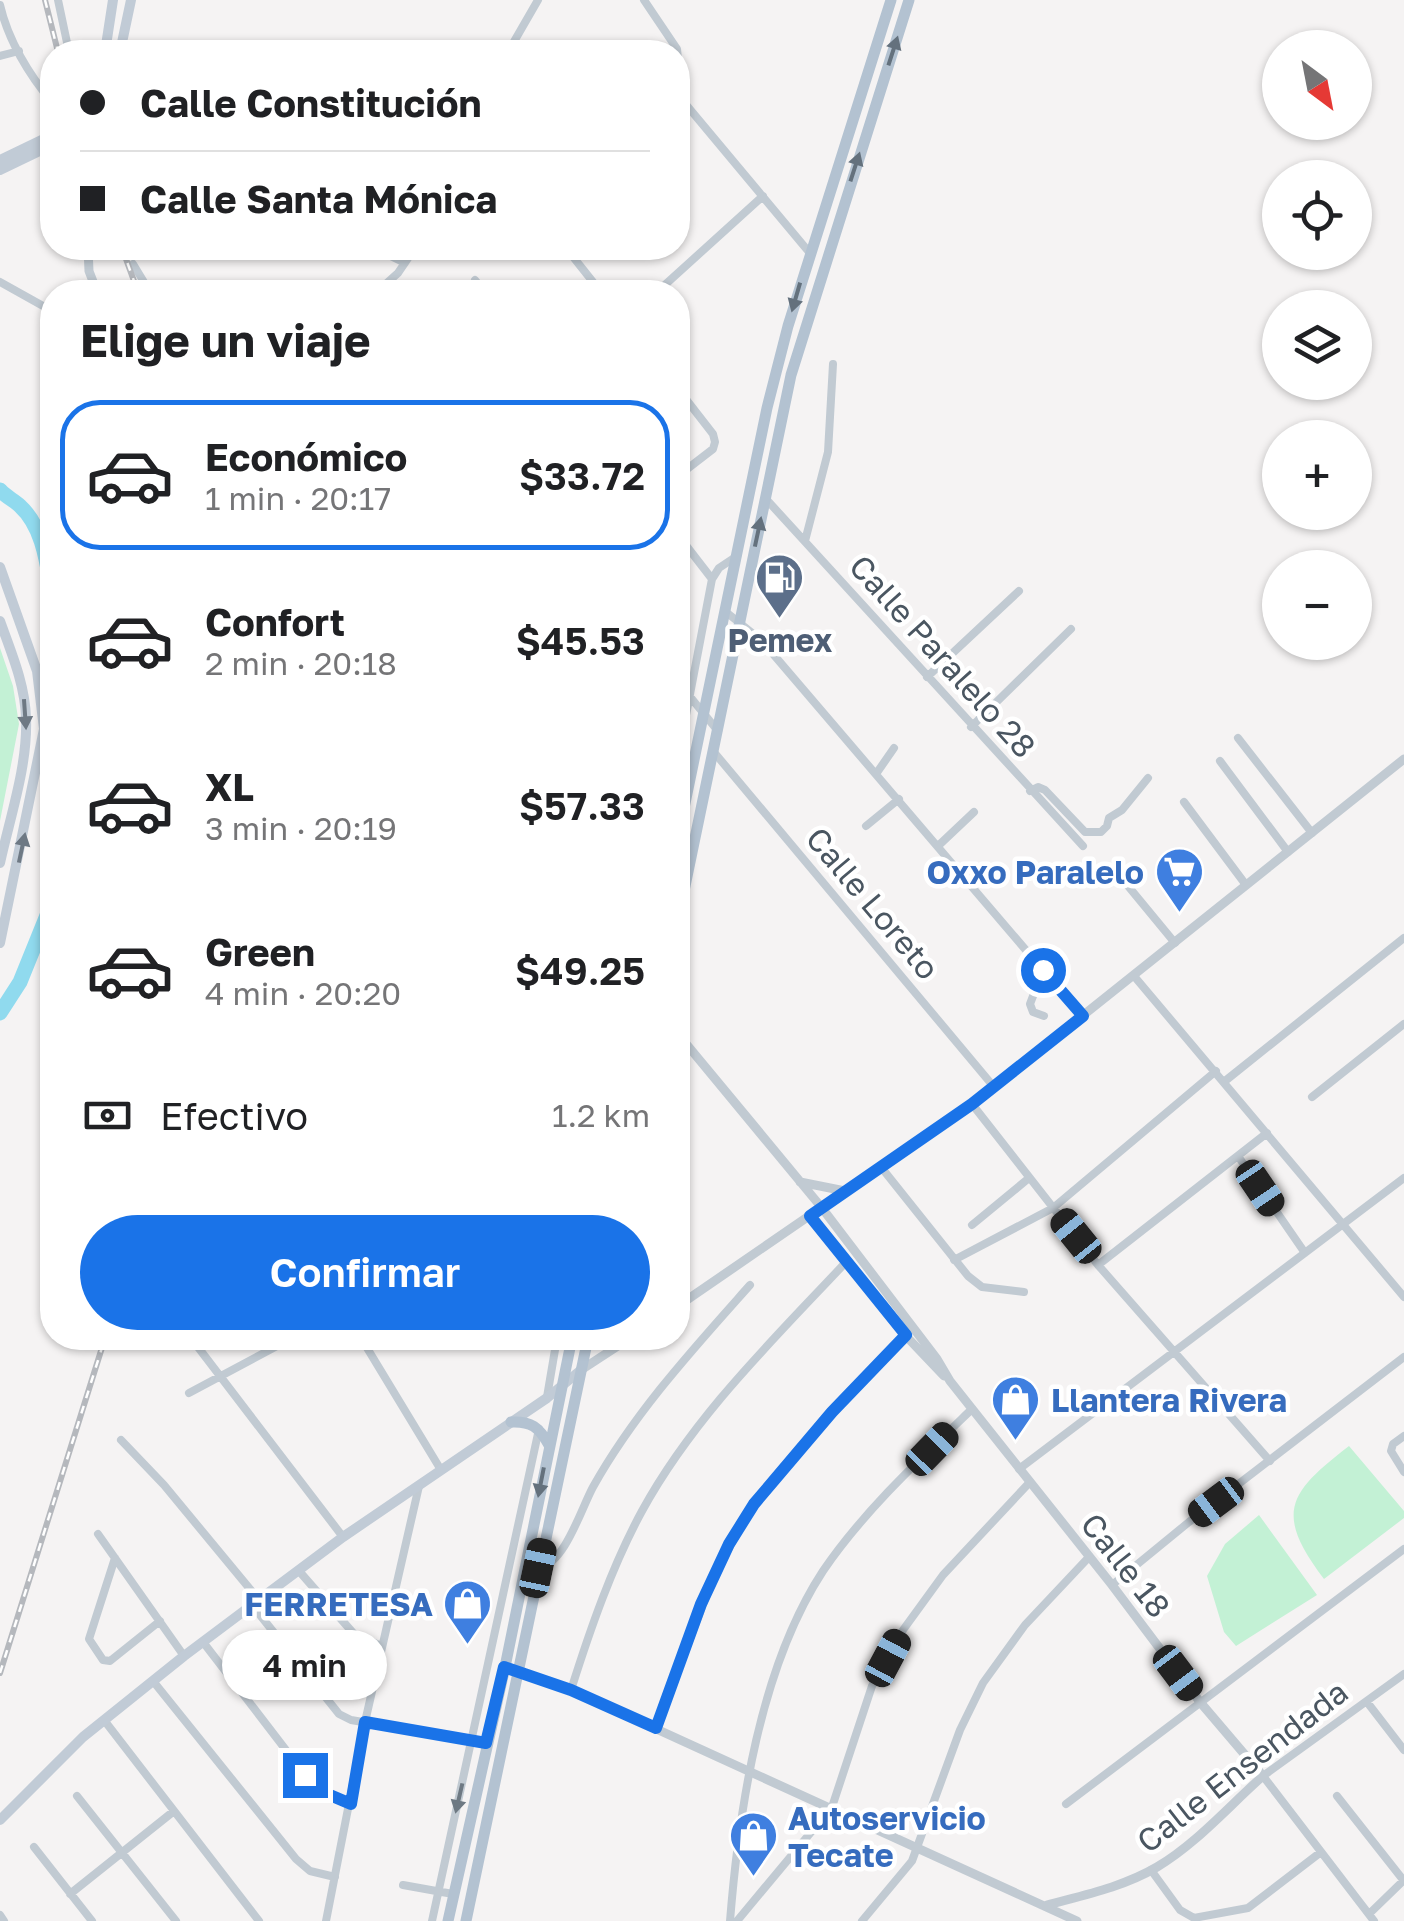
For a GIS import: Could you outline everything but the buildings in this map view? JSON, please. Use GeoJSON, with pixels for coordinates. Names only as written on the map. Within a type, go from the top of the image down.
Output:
{"type":"FeatureCollection","features":[{"type":"Feature","properties":{"kind":"main road"},"geometry":{"type":"LineString","coordinates":[[107,40],[114,0]]}},
{"type":"Feature","properties":{"kind":"main road"},"geometry":{"type":"LineString","coordinates":[[123,40],[131,0]]}},
{"type":"Feature","properties":{"kind":"main road"},"geometry":{"type":"LineString","coordinates":[[690,780],[776,376],[808,252],[891,0]]}},
{"type":"Feature","properties":{"kind":"main road"},"geometry":{"type":"LineString","coordinates":[[690,864],[791,375],[910,0]]}},
{"type":"Feature","properties":{"kind":"main road"},"geometry":{"type":"LineString","coordinates":[[0,160],[40,140]]}},
{"type":"Feature","properties":{"kind":"main road"},"geometry":{"type":"LineString","coordinates":[[0,170],[40,151]]}},
{"type":"Feature","properties":{"kind":"main road"},"geometry":{"type":"LineString","coordinates":[[775,450],[772,427],[780,382],[776,376]]}},
{"type":"Feature","properties":{"kind":"main road"},"geometry":{"type":"LineString","coordinates":[[0,567],[37,671],[40,696]]}},
{"type":"Feature","properties":{"kind":"main road"},"geometry":{"type":"LineString","coordinates":[[0,620],[22,686],[26,719],[0,863]]}},
{"type":"Feature","properties":{"kind":"main road"},"geometry":{"type":"LineString","coordinates":[[0,942],[40,748]]}},
{"type":"Feature","properties":{"kind":"main road"},"geometry":{"type":"LineString","coordinates":[[466,1921],[548,1445],[569,1350]]}},
{"type":"Feature","properties":{"kind":"main road"},"geometry":{"type":"LineString","coordinates":[[448,1921],[486,1743],[538,1568],[585,1350]]}},
{"type":"Feature","properties":{"kind":"main road"},"geometry":{"type":"LineString","coordinates":[[0,1820],[54,1764],[184,1656],[343,1537],[547,1398],[581,1370]]}},
{"type":"Feature","properties":{"kind":"main road"},"geometry":{"type":"LineString","coordinates":[[561,1388],[567,1397],[560,1431],[564,1448]]}},
{"type":"Feature","properties":{"kind":"main road"},"geometry":{"type":"LineString","coordinates":[[511,1422],[524,1422],[538,1429],[548,1445]]}},
{"type":"Feature","properties":{"kind":"street"},"geometry":{"type":"LineString","coordinates":[[58,0],[67,40]]}},
{"type":"Feature","properties":{"kind":"street"},"geometry":{"type":"LineString","coordinates":[[515,40],[538,0]]}},
{"type":"Feature","properties":{"kind":"street"},"geometry":{"type":"LineString","coordinates":[[644,0],[671,40]]}},
{"type":"Feature","properties":{"kind":"street"},"geometry":{"type":"LineString","coordinates":[[0,4],[19,51],[40,88]]}},
{"type":"Feature","properties":{"kind":"street"},"geometry":{"type":"LineString","coordinates":[[0,56],[19,51]]}},
{"type":"Feature","properties":{"kind":"street"},"geometry":{"type":"LineString","coordinates":[[690,109],[808,252]]}},
{"type":"Feature","properties":{"kind":"street"},"geometry":{"type":"LineString","coordinates":[[670,280],[763,196]]}},
{"type":"Feature","properties":{"kind":"street"},"geometry":{"type":"LineString","coordinates":[[399,260],[405,263]]}},
{"type":"Feature","properties":{"kind":"street"},"geometry":{"type":"LineString","coordinates":[[389,280],[407,260]]}},
{"type":"Feature","properties":{"kind":"street"},"geometry":{"type":"LineString","coordinates":[[576,260],[591,280]]}},
{"type":"Feature","properties":{"kind":"street"},"geometry":{"type":"LineString","coordinates":[[133,264],[143,280]]}},
{"type":"Feature","properties":{"kind":"street"},"geometry":{"type":"LineString","coordinates":[[0,282],[40,304]]}},
{"type":"Feature","properties":{"kind":"street"},"geometry":{"type":"LineString","coordinates":[[805,541],[828,452],[833,364]]}},
{"type":"Feature","properties":{"kind":"street"},"geometry":{"type":"LineString","coordinates":[[690,406],[715,442],[690,466]]}},
{"type":"Feature","properties":{"kind":"street","name":"Calle Paralelo 28"},"geometry":{"type":"LineString","coordinates":[[765,499],[1083,846]]}},
{"type":"Feature","properties":{"kind":"street"},"geometry":{"type":"LineString","coordinates":[[690,550],[712,579]]}},
{"type":"Feature","properties":{"kind":"street"},"geometry":{"type":"LineString","coordinates":[[690,692],[712,579],[719,568],[738,556]]}},
{"type":"Feature","properties":{"kind":"street"},"geometry":{"type":"LineString","coordinates":[[927,677],[1019,591]]}},
{"type":"Feature","properties":{"kind":"street"},"geometry":{"type":"LineString","coordinates":[[726,612],[762,641],[1083,1016]]}},
{"type":"Feature","properties":{"kind":"street"},"geometry":{"type":"LineString","coordinates":[[971,727],[1072,629]]}},
{"type":"Feature","properties":{"kind":"street"},"geometry":{"type":"LineString","coordinates":[[690,698],[718,730]]}},
{"type":"Feature","properties":{"kind":"street"},"geometry":{"type":"LineString","coordinates":[[1238,738],[1312,833]]}},
{"type":"Feature","properties":{"kind":"street"},"geometry":{"type":"LineString","coordinates":[[876,774],[894,748]]}},
{"type":"Feature","properties":{"kind":"street","name":"Calle Loreto"},"geometry":{"type":"LineString","coordinates":[[714,751],[994,1087]]}},
{"type":"Feature","properties":{"kind":"street"},"geometry":{"type":"LineString","coordinates":[[1220,760],[1288,852]]}},
{"type":"Feature","properties":{"kind":"street"},"geometry":{"type":"LineString","coordinates":[[690,1298],[972,1104],[1404,760]]}},
{"type":"Feature","properties":{"kind":"street"},"geometry":{"type":"LineString","coordinates":[[1030,790],[1045,790],[1084,832],[1091,834],[1108,826],[1109,818],[1122,810],[1148,778]]}},
{"type":"Feature","properties":{"kind":"street"},"geometry":{"type":"LineString","coordinates":[[866,826],[898,799]]}},
{"type":"Feature","properties":{"kind":"street"},"geometry":{"type":"LineString","coordinates":[[1184,802],[1246,886]]}},
{"type":"Feature","properties":{"kind":"street"},"geometry":{"type":"LineString","coordinates":[[938,846],[974,812]]}},
{"type":"Feature","properties":{"kind":"street"},"geometry":{"type":"LineString","coordinates":[[1128,886],[1175,943]]}},
{"type":"Feature","properties":{"kind":"street"},"geometry":{"type":"LineString","coordinates":[[1225,1082],[1404,938]]}},
{"type":"Feature","properties":{"kind":"street"},"geometry":{"type":"LineString","coordinates":[[1043,970],[1030,1004],[1033,1012],[1044,1016]]}},
{"type":"Feature","properties":{"kind":"street"},"geometry":{"type":"LineString","coordinates":[[1134,976],[1404,1298]]}},
{"type":"Feature","properties":{"kind":"street"},"geometry":{"type":"LineString","coordinates":[[1312,1097],[1404,1024]]}},
{"type":"Feature","properties":{"kind":"street","name":"Calle 18"},"geometry":{"type":"LineString","coordinates":[[690,1049],[822,1208],[909,1331]]}},
{"type":"Feature","properties":{"kind":"street"},"geometry":{"type":"LineString","coordinates":[[954,1260],[1053,1208],[1216,1071]]}},
{"type":"Feature","properties":{"kind":"street"},"geometry":{"type":"LineString","coordinates":[[972,1104],[1098,1265],[1270,1460]]}},
{"type":"Feature","properties":{"kind":"street"},"geometry":{"type":"LineString","coordinates":[[1098,1265],[1267,1133]]}},
{"type":"Feature","properties":{"kind":"street"},"geometry":{"type":"LineString","coordinates":[[1238,1156],[1304,1254]]}},
{"type":"Feature","properties":{"kind":"street"},"geometry":{"type":"LineString","coordinates":[[881,1167],[954,1260],[982,1286],[1024,1292]]}},
{"type":"Feature","properties":{"kind":"street"},"geometry":{"type":"LineString","coordinates":[[972,1225],[1029,1178]]}},
{"type":"Feature","properties":{"kind":"street"},"geometry":{"type":"LineString","coordinates":[[1019,1469],[1404,1178]]}},
{"type":"Feature","properties":{"kind":"street"},"geometry":{"type":"LineString","coordinates":[[800,1182],[845,1192]]}},
{"type":"Feature","properties":{"kind":"street","name":"Calle 18"},"geometry":{"type":"LineString","coordinates":[[810,1216],[972,1408],[1371,1917]]}},
{"type":"Feature","properties":{"kind":"street"},"geometry":{"type":"LineString","coordinates":[[571,1690],[642,1511],[671,1466],[741,1376],[847,1261]]}},
{"type":"Feature","properties":{"kind":"street"},"geometry":{"type":"LineString","coordinates":[[538,1568],[548,1566],[559,1555],[595,1484],[664,1382],[750,1285]]}},
{"type":"Feature","properties":{"kind":"street"},"geometry":{"type":"LineString","coordinates":[[656,1728],[701,1604],[729,1544],[754,1504],[832,1412],[909,1331]]}},
{"type":"Feature","properties":{"kind":"street"},"geometry":{"type":"LineString","coordinates":[[200,1350],[343,1537]]}},
{"type":"Feature","properties":{"kind":"street"},"geometry":{"type":"LineString","coordinates":[[188,1392],[269,1350]]}},
{"type":"Feature","properties":{"kind":"street"},"geometry":{"type":"LineString","coordinates":[[368,1350],[441,1470]]}},
{"type":"Feature","properties":{"kind":"street"},"geometry":{"type":"LineString","coordinates":[[547,1398],[555,1350]]}},
{"type":"Feature","properties":{"kind":"street"},"geometry":{"type":"LineString","coordinates":[[581,1370],[611,1350]]}},
{"type":"Feature","properties":{"kind":"street"},"geometry":{"type":"LineString","coordinates":[[1112,1585],[1404,1358]]}},
{"type":"Feature","properties":{"kind":"street"},"geometry":{"type":"LineString","coordinates":[[734,1921],[748,1770],[784,1655],[821,1576],[884,1500],[972,1408]]}},
{"type":"Feature","properties":{"kind":"street"},"geometry":{"type":"LineString","coordinates":[[432,1921],[538,1429]]}},
{"type":"Feature","properties":{"kind":"street"},"geometry":{"type":"LineString","coordinates":[[1404,1436],[1390,1451],[1404,1472]]}},
{"type":"Feature","properties":{"kind":"street"},"geometry":{"type":"LineString","coordinates":[[121,1440],[180,1504],[332,1708],[345,1718],[486,1743]]}},
{"type":"Feature","properties":{"kind":"street"},"geometry":{"type":"LineString","coordinates":[[734,1921],[832,1807],[872,1686],[903,1630],[944,1575],[1030,1482]]}},
{"type":"Feature","properties":{"kind":"street"},"geometry":{"type":"LineString","coordinates":[[326,1921],[381,1646],[418,1486]]}},
{"type":"Feature","properties":{"kind":"street"},"geometry":{"type":"LineString","coordinates":[[98,1534],[184,1656]]}},
{"type":"Feature","properties":{"kind":"street"},"geometry":{"type":"LineString","coordinates":[[1066,1804],[1404,1549]]}},
{"type":"Feature","properties":{"kind":"street"},"geometry":{"type":"LineString","coordinates":[[862,1921],[906,1871],[918,1848],[960,1730],[983,1684],[1025,1626],[1089,1557]]}},
{"type":"Feature","properties":{"kind":"street"},"geometry":{"type":"LineString","coordinates":[[115,1558],[89,1639],[93,1648],[103,1660],[110,1660],[160,1622]]}},
{"type":"Feature","properties":{"kind":"street"},"geometry":{"type":"LineString","coordinates":[[299,1571],[354,1634],[381,1646]]}},
{"type":"Feature","properties":{"kind":"street"},"geometry":{"type":"LineString","coordinates":[[203,1642],[312,1784],[351,1804]]}},
{"type":"Feature","properties":{"kind":"street"},"geometry":{"type":"LineString","coordinates":[[487,1664],[571,1690],[1078,1921]]}},
{"type":"Feature","properties":{"kind":"street","name":"Calle Ensendada"},"geometry":{"type":"LineString","coordinates":[[1047,1905],[1101,1890],[1151,1870],[1201,1833],[1263,1776],[1404,1674]]}},
{"type":"Feature","properties":{"kind":"street"},"geometry":{"type":"LineString","coordinates":[[154,1681],[296,1859],[310,1871],[335,1877]]}},
{"type":"Feature","properties":{"kind":"street"},"geometry":{"type":"LineString","coordinates":[[1367,1702],[1404,1750]]}},
{"type":"Feature","properties":{"kind":"street"},"geometry":{"type":"LineString","coordinates":[[104,1720],[260,1921]]}},
{"type":"Feature","properties":{"kind":"street"},"geometry":{"type":"LineString","coordinates":[[77,1796],[176,1921]]}},
{"type":"Feature","properties":{"kind":"street"},"geometry":{"type":"LineString","coordinates":[[1338,1796],[1404,1881],[1371,1917]]}},
{"type":"Feature","properties":{"kind":"street"},"geometry":{"type":"LineString","coordinates":[[70,1894],[174,1811]]}},
{"type":"Feature","properties":{"kind":"street"},"geometry":{"type":"LineString","coordinates":[[34,1848],[92,1921]]}},
{"type":"Feature","properties":{"kind":"street"},"geometry":{"type":"LineString","coordinates":[[1151,1870],[1188,1917],[1248,1908],[1321,1852]]}},
{"type":"Feature","properties":{"kind":"street"},"geometry":{"type":"LineString","coordinates":[[404,1885],[453,1894]]}},
{"type":"Feature","properties":{"kind":"green space"},"geometry":{"type":"Polygon","coordinates":[[[0,648],[13,686],[19,724],[0,821],[0,648]]]}},
{"type":"Feature","properties":{"kind":"green space"},"geometry":{"type":"Polygon","coordinates":[[[1349,1446],[1404,1511],[1404,1518],[1324,1579],[1298,1537],[1295,1505],[1312,1477],[1349,1446]]]}},
{"type":"Feature","properties":{"kind":"green space"},"geometry":{"type":"Polygon","coordinates":[[[1259,1515],[1317,1595],[1236,1646],[1224,1632],[1207,1576],[1225,1544],[1259,1515]]]}},
{"type":"Feature","properties":{"kind":"waterway"},"geometry":{"type":"LineString","coordinates":[[0,490],[28,515],[40,539]]}},
{"type":"Feature","properties":{"kind":"waterway"},"geometry":{"type":"LineString","coordinates":[[0,1013],[20,982],[40,933]]}},
{"type":"Feature","properties":{"kind":"railway"},"geometry":{"type":"LineString","coordinates":[[45,0],[55,40]]}},
{"type":"Feature","properties":{"kind":"railway"},"geometry":{"type":"LineString","coordinates":[[126,260],[134,280]]}},
{"type":"Feature","properties":{"kind":"railway"},"geometry":{"type":"LineString","coordinates":[[0,1673],[101,1350]]}},
{"type":"Feature","properties":{"kind":"place","name":"Pemex"},"geometry":{"type":"Point","coordinates":[780,620]}},
{"type":"Feature","properties":{"kind":"place","name":"Oxxo Paralelo"},"geometry":{"type":"Point","coordinates":[1179,914]}},
{"type":"Feature","properties":{"kind":"place","name":"Llantera Rivera"},"geometry":{"type":"Point","coordinates":[1016,1442]}},
{"type":"Feature","properties":{"kind":"place","name":"FERRETESA"},"geometry":{"type":"Point","coordinates":[468,1646]}},
{"type":"Feature","properties":{"kind":"place","name":"Autoservicio Tecate"},"geometry":{"type":"Point","coordinates":[753,1878]}},
{"type":"Feature","properties":{"kind":"route"},"geometry":{"type":"LineString","coordinates":[[305,1775],[318,1790],[351,1804],[365,1722],[486,1743],[504,1667],[571,1690],[656,1728],[714,1573],[754,1504],[832,1412],[906,1335],[810,1216],[972,1104],[1083,1016],[1043,970]]}}]}
